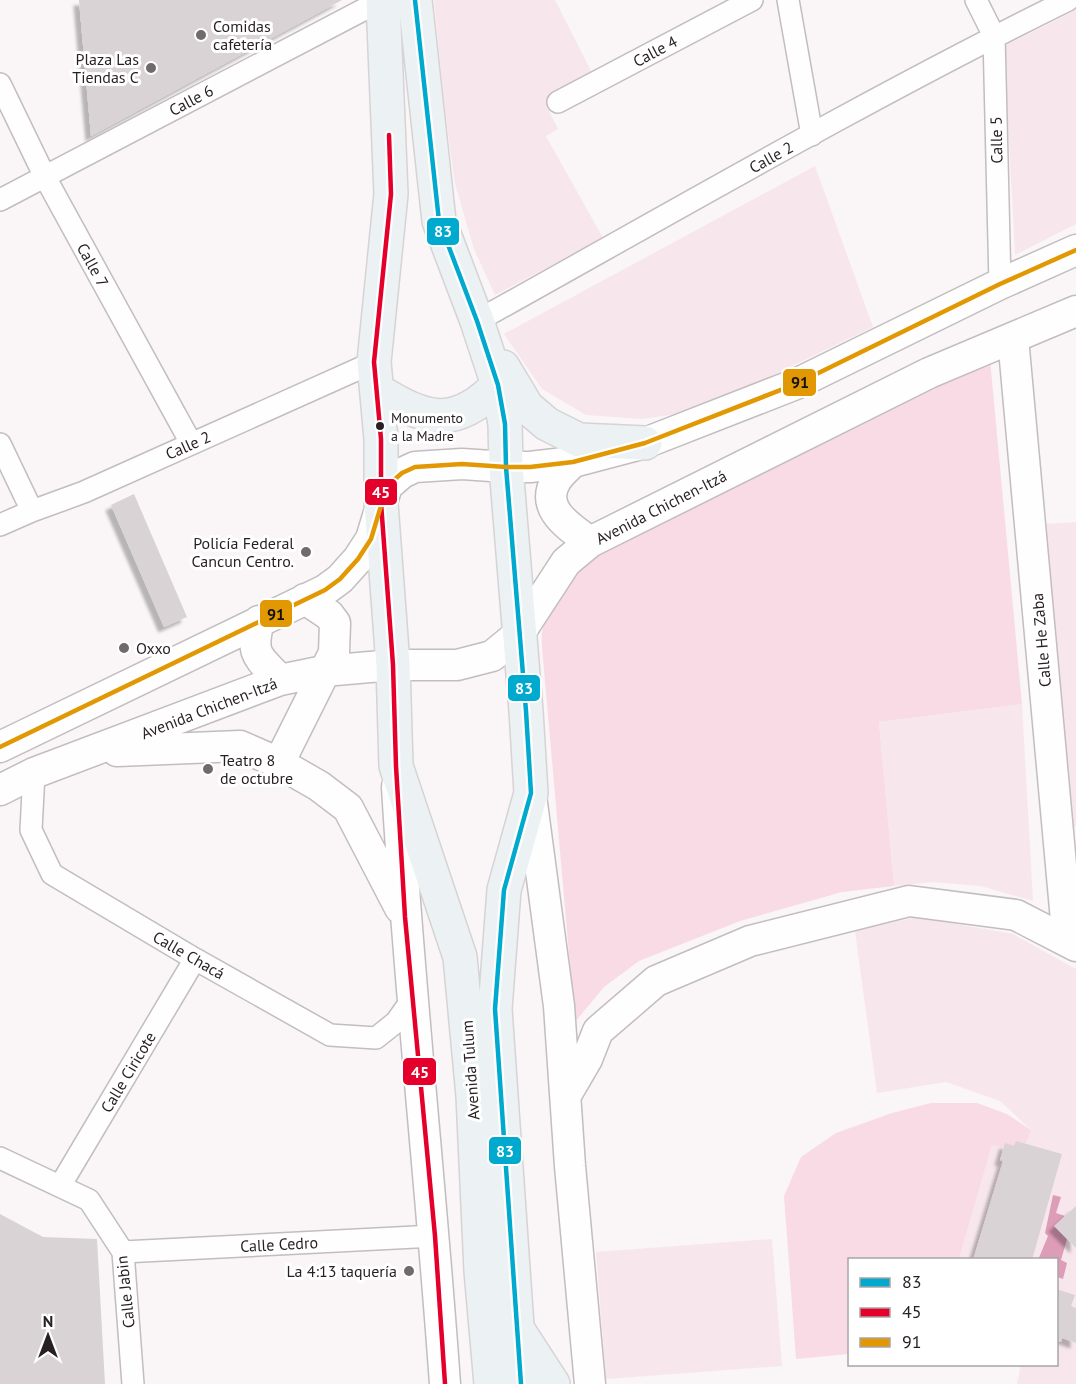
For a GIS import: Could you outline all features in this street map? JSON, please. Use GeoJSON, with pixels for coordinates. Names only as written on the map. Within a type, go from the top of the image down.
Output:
{"type":"FeatureCollection","features":[{"type":"Feature","properties":{"kind":"main road","name":"Avenida Tulum"},"geometry":{"type":"LineString","coordinates":[[382,0],[392,194],[376,376],[381,439],[381,503],[393,665],[396,766],[405,917],[435,1236],[445,1384]]}},
{"type":"Feature","properties":{"kind":"main road","name":"Avenida Tulum"},"geometry":{"type":"LineString","coordinates":[[415,0],[439,221],[477,321],[498,385],[505,424],[506,467],[531,793],[559,1006],[590,1384]]}},
{"type":"Feature","properties":{"kind":"main road"},"geometry":{"type":"LineString","coordinates":[[0,747],[325,590],[340,579],[358,559],[371,539],[387,486],[402,473],[415,467],[462,464],[506,467],[573,462],[645,443],[796,384],[1000,284],[1075,252]]}},
{"type":"Feature","properties":{"kind":"main road","name":"Avenida Chichen-Itzá"},"geometry":{"type":"LineString","coordinates":[[0,790],[34,774],[280,680],[324,670],[393,665],[457,665],[492,656],[519,634],[566,562],[590,542],[929,373],[1076,311]]}},
{"type":"Feature","properties":{"kind":"main road"},"geometry":{"type":"LineString","coordinates":[[477,321],[527,407],[547,424],[579,440],[645,443]]}},
{"type":"Feature","properties":{"kind":"main road"},"geometry":{"type":"LineString","coordinates":[[919,324],[912,339],[912,351],[918,364],[929,373]]}},
{"type":"Feature","properties":{"kind":"main road","name":"Calle He Zaba"},"geometry":{"type":"LineString","coordinates":[[1013,338],[1069,865],[1072,944]]}},
{"type":"Feature","properties":{"kind":"main road"},"geometry":{"type":"LineString","coordinates":[[376,376],[404,407],[438,417],[468,408],[486,398],[498,385]]}},
{"type":"Feature","properties":{"kind":"main road"},"geometry":{"type":"LineString","coordinates":[[573,462],[557,479],[551,501],[562,521],[590,542]]}},
{"type":"Feature","properties":{"kind":"main road"},"geometry":{"type":"LineString","coordinates":[[279,763],[334,653],[335,623],[329,615],[305,599]]}},
{"type":"Feature","properties":{"kind":"main road"},"geometry":{"type":"LineString","coordinates":[[259,621],[253,641],[255,651],[280,680]]}},
{"type":"Feature","properties":{"kind":"main road"},"geometry":{"type":"LineString","coordinates":[[93,752],[240,746],[279,763],[319,786],[348,808],[405,917]]}},
{"type":"Feature","properties":{"kind":"main road","name":"Avenida Tulum"},"geometry":{"type":"LineString","coordinates":[[396,766],[460,957],[473,1096],[481,1270],[491,1384]]}},
{"type":"Feature","properties":{"kind":"main road","name":"Avenida Tulum"},"geometry":{"type":"LineString","coordinates":[[521,1384],[495,1009],[504,890],[531,793]]}},
{"type":"Feature","properties":{"kind":"main road"},"geometry":{"type":"LineString","coordinates":[[566,1095],[587,1059],[598,1031],[656,981],[750,941],[909,901],[1016,915],[1072,944]]}},
{"type":"Feature","properties":{"kind":"main road"},"geometry":{"type":"LineString","coordinates":[[516,1328],[553,1384]]}},
{"type":"Feature","properties":{"kind":"street","name":"Calle 6"},"geometry":{"type":"LineString","coordinates":[[0,200],[382,0]]}},
{"type":"Feature","properties":{"kind":"street","name":"Calle 4"},"geometry":{"type":"LineString","coordinates":[[558,102],[752,0]]}},
{"type":"Feature","properties":{"kind":"street"},"geometry":{"type":"LineString","coordinates":[[788,0],[812,135]]}},
{"type":"Feature","properties":{"kind":"street","name":"Calle 5"},"geometry":{"type":"LineString","coordinates":[[976,0],[994,36],[1000,284]]}},
{"type":"Feature","properties":{"kind":"street","name":"Calle 2"},"geometry":{"type":"LineString","coordinates":[[477,321],[994,36],[1068,0]]}},
{"type":"Feature","properties":{"kind":"street","name":"Calle 7"},"geometry":{"type":"LineString","coordinates":[[0,84],[45,177],[191,443]]}},
{"type":"Feature","properties":{"kind":"street","name":"Calle 2"},"geometry":{"type":"LineString","coordinates":[[0,525],[84,492],[191,443],[376,376]]}},
{"type":"Feature","properties":{"kind":"street"},"geometry":{"type":"LineString","coordinates":[[0,444],[32,511]]}},
{"type":"Feature","properties":{"kind":"street","name":"Calle Chacá"},"geometry":{"type":"LineString","coordinates":[[34,774],[31,830],[52,874],[195,959],[330,1035],[376,1038],[396,1022],[413,998]]}},
{"type":"Feature","properties":{"kind":"street","name":"Calle Ciricote"},"geometry":{"type":"LineString","coordinates":[[60,1186],[195,959]]}},
{"type":"Feature","properties":{"kind":"street","name":"Calle Jabin"},"geometry":{"type":"LineString","coordinates":[[0,1158],[89,1200],[123,1252],[134,1384]]}},
{"type":"Feature","properties":{"kind":"street","name":"Calle Cedro"},"geometry":{"type":"LineString","coordinates":[[123,1252],[435,1236]]}},
{"type":"Feature","properties":{"kind":"shaded area"},"geometry":{"type":"Polygon","coordinates":[[[434,0],[555,0],[592,73],[562,87],[565,96],[546,105],[558,129],[546,136],[603,238],[495,295],[474,249],[455,184],[444,104],[434,0]]]}},
{"type":"Feature","properties":{"kind":"shaded area"},"geometry":{"type":"Polygon","coordinates":[[[1076,10],[1076,224],[1015,255],[1004,46],[1076,10]]]}},
{"type":"Feature","properties":{"kind":"shaded area"},"geometry":{"type":"Polygon","coordinates":[[[815,166],[873,327],[699,411],[642,419],[586,415],[542,389],[504,334],[815,166]]]}},
{"type":"Feature","properties":{"kind":"shaded area"},"geometry":{"type":"Polygon","coordinates":[[[990,359],[1022,704],[879,722],[894,886],[842,892],[740,921],[639,961],[604,987],[575,1022],[542,647],[542,630],[551,604],[567,583],[607,549],[990,359]]]}},
{"type":"Feature","properties":{"kind":"shaded area"},"geometry":{"type":"Polygon","coordinates":[[[1076,522],[1076,827],[1064,827],[1045,524],[1076,522]]]}},
{"type":"Feature","properties":{"kind":"shaded area"},"geometry":{"type":"Polygon","coordinates":[[[1022,704],[1033,901],[981,886],[933,882],[894,886],[879,722],[1022,704]]]}},
{"type":"Feature","properties":{"kind":"shaded area"},"geometry":{"type":"Polygon","coordinates":[[[917,917],[1013,934],[1076,969],[1076,1384],[1017,1384],[1021,1366],[1058,1366],[1058,1258],[959,1258],[992,1145],[1031,1130],[1000,1101],[946,1082],[877,1093],[855,931],[917,917]]]}},
{"type":"Feature","properties":{"kind":"shaded area"},"geometry":{"type":"Polygon","coordinates":[[[931,1103],[977,1103],[1007,1114],[1031,1130],[1023,1150],[992,1145],[959,1258],[848,1258],[848,1354],[796,1359],[784,1196],[801,1157],[836,1133],[892,1113],[931,1103]]]}},
{"type":"Feature","properties":{"kind":"shaded area"},"geometry":{"type":"Polygon","coordinates":[[[1053,1195],[1061,1197],[1056,1213],[1065,1216],[1055,1226],[1067,1239],[1061,1260],[1067,1263],[1063,1279],[1058,1277],[1058,1258],[1039,1258],[1048,1236],[1045,1233],[1053,1195]]]}},
{"type":"Feature","properties":{"kind":"shaded area"},"geometry":{"type":"Polygon","coordinates":[[[772,1239],[782,1366],[606,1379],[596,1252],[772,1239]]]}},
{"type":"Feature","properties":{"kind":"building","name":"Plaza Las Tiendas C"},"geometry":{"type":"Polygon","coordinates":[[[79,0],[342,0],[91,136],[79,0]]]}},
{"type":"Feature","properties":{"kind":"building"},"geometry":{"type":"Polygon","coordinates":[[[134,494],[187,617],[164,627],[111,505],[134,494]]]}},
{"type":"Feature","properties":{"kind":"building"},"geometry":{"type":"Polygon","coordinates":[[[1016,1141],[1062,1154],[1033,1258],[974,1258],[1003,1161],[1000,1160],[1005,1143],[1014,1146],[1016,1141]]]}},
{"type":"Feature","properties":{"kind":"building"},"geometry":{"type":"Polygon","coordinates":[[[1076,1206],[1076,1248],[1054,1226],[1076,1206]]]}},
{"type":"Feature","properties":{"kind":"building"},"geometry":{"type":"Polygon","coordinates":[[[0,1214],[43,1237],[97,1239],[105,1384],[0,1384],[0,1214]]]}},
{"type":"Feature","properties":{"kind":"building"},"geometry":{"type":"Polygon","coordinates":[[[1058,1290],[1075,1295],[1071,1306],[1076,1308],[1076,1343],[1062,1338],[1061,1342],[1058,1341],[1058,1290]]]}},
{"type":"Feature","properties":{"kind":"transit line","name":"83"},"geometry":{"type":"LineString","coordinates":[[415,0],[439,221],[477,321],[498,385],[505,424],[506,467],[531,793],[504,890],[495,1009],[521,1384]]}},
{"type":"Feature","properties":{"kind":"transit line","name":"45"},"geometry":{"type":"LineString","coordinates":[[389,135],[391,194],[374,362],[381,439],[381,503],[393,665],[396,766],[405,917],[435,1236],[445,1384]]}},
{"type":"Feature","properties":{"kind":"transit line","name":"91"},"geometry":{"type":"LineString","coordinates":[[0,747],[325,590],[340,579],[358,559],[371,539],[387,486],[402,473],[415,467],[462,464],[530,467],[573,462],[645,443],[796,384],[1000,284],[1076,250]]}},
{"type":"Feature","properties":{"kind":"place","name":"Comidas cafetería"},"geometry":{"type":"Point","coordinates":[201,35]}},
{"type":"Feature","properties":{"kind":"place","name":"Plaza Las Tiendas C"},"geometry":{"type":"Point","coordinates":[151,68]}},
{"type":"Feature","properties":{"kind":"place","name":"Monumento a la Madre"},"geometry":{"type":"Point","coordinates":[380,426]}},
{"type":"Feature","properties":{"kind":"place","name":"Policía Federal Cancun Centro."},"geometry":{"type":"Point","coordinates":[306,552]}},
{"type":"Feature","properties":{"kind":"place","name":"Oxxo"},"geometry":{"type":"Point","coordinates":[124,648]}},
{"type":"Feature","properties":{"kind":"place","name":"Teatro 8 de octubre"},"geometry":{"type":"Point","coordinates":[208,769]}},
{"type":"Feature","properties":{"kind":"place","name":"La 4:13 taquería"},"geometry":{"type":"Point","coordinates":[409,1271]}}]}
